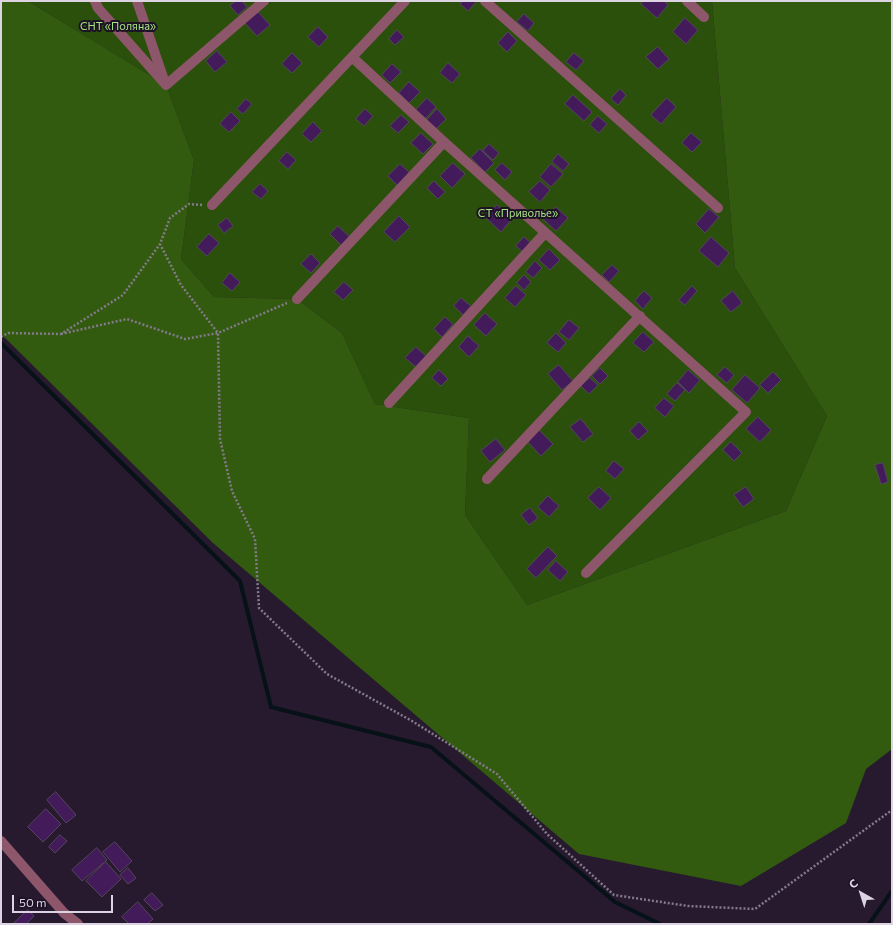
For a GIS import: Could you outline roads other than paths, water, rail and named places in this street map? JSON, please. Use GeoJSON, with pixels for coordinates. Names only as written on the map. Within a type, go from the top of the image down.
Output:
{"type":"FeatureCollection","features":[{"type":"Feature","properties":{"kind":"street"},"geometry":{"type":"LineString","coordinates":[[95,1],[98,8],[166,85]]}},
{"type":"Feature","properties":{"kind":"street"},"geometry":{"type":"LineString","coordinates":[[137,1],[166,85]]}},
{"type":"Feature","properties":{"kind":"street"},"geometry":{"type":"LineString","coordinates":[[166,85],[264,1]]}},
{"type":"Feature","properties":{"kind":"street"},"geometry":{"type":"LineString","coordinates":[[212,206],[405,1]]}},
{"type":"Feature","properties":{"kind":"street"},"geometry":{"type":"LineString","coordinates":[[485,1],[718,208]]}},
{"type":"Feature","properties":{"kind":"street"},"geometry":{"type":"LineString","coordinates":[[687,1],[704,17]]}},
{"type":"Feature","properties":{"kind":"street"},"geometry":{"type":"LineString","coordinates":[[352,57],[444,142],[746,412],[586,573]]}},
{"type":"Feature","properties":{"kind":"street"},"geometry":{"type":"LineString","coordinates":[[297,298],[444,142]]}},
{"type":"Feature","properties":{"kind":"street"},"geometry":{"type":"LineString","coordinates":[[389,403],[545,233]]}},
{"type":"Feature","properties":{"kind":"street"},"geometry":{"type":"LineString","coordinates":[[487,479],[640,316]]}},
{"type":"Feature","properties":{"kind":"street"},"geometry":{"type":"LineString","coordinates":[[1,841],[64,913],[78,924]]}},
{"type":"Feature","properties":{"kind":"waterway"},"geometry":{"type":"LineString","coordinates":[[1,343],[240,581],[271,707],[431,747],[615,902],[660,924]]}},
{"type":"Feature","properties":{"kind":"waterway"},"geometry":{"type":"LineString","coordinates":[[869,924],[892,891]]}},
{"type":"Feature","properties":{"kind":"park label","name":"СНТ «Поляна»"},"geometry":{"type":"Point","coordinates":[118,26]}},
{"type":"Feature","properties":{"kind":"park label","name":"СТ «Приволье»"},"geometry":{"type":"Point","coordinates":[518,213]}}]}
